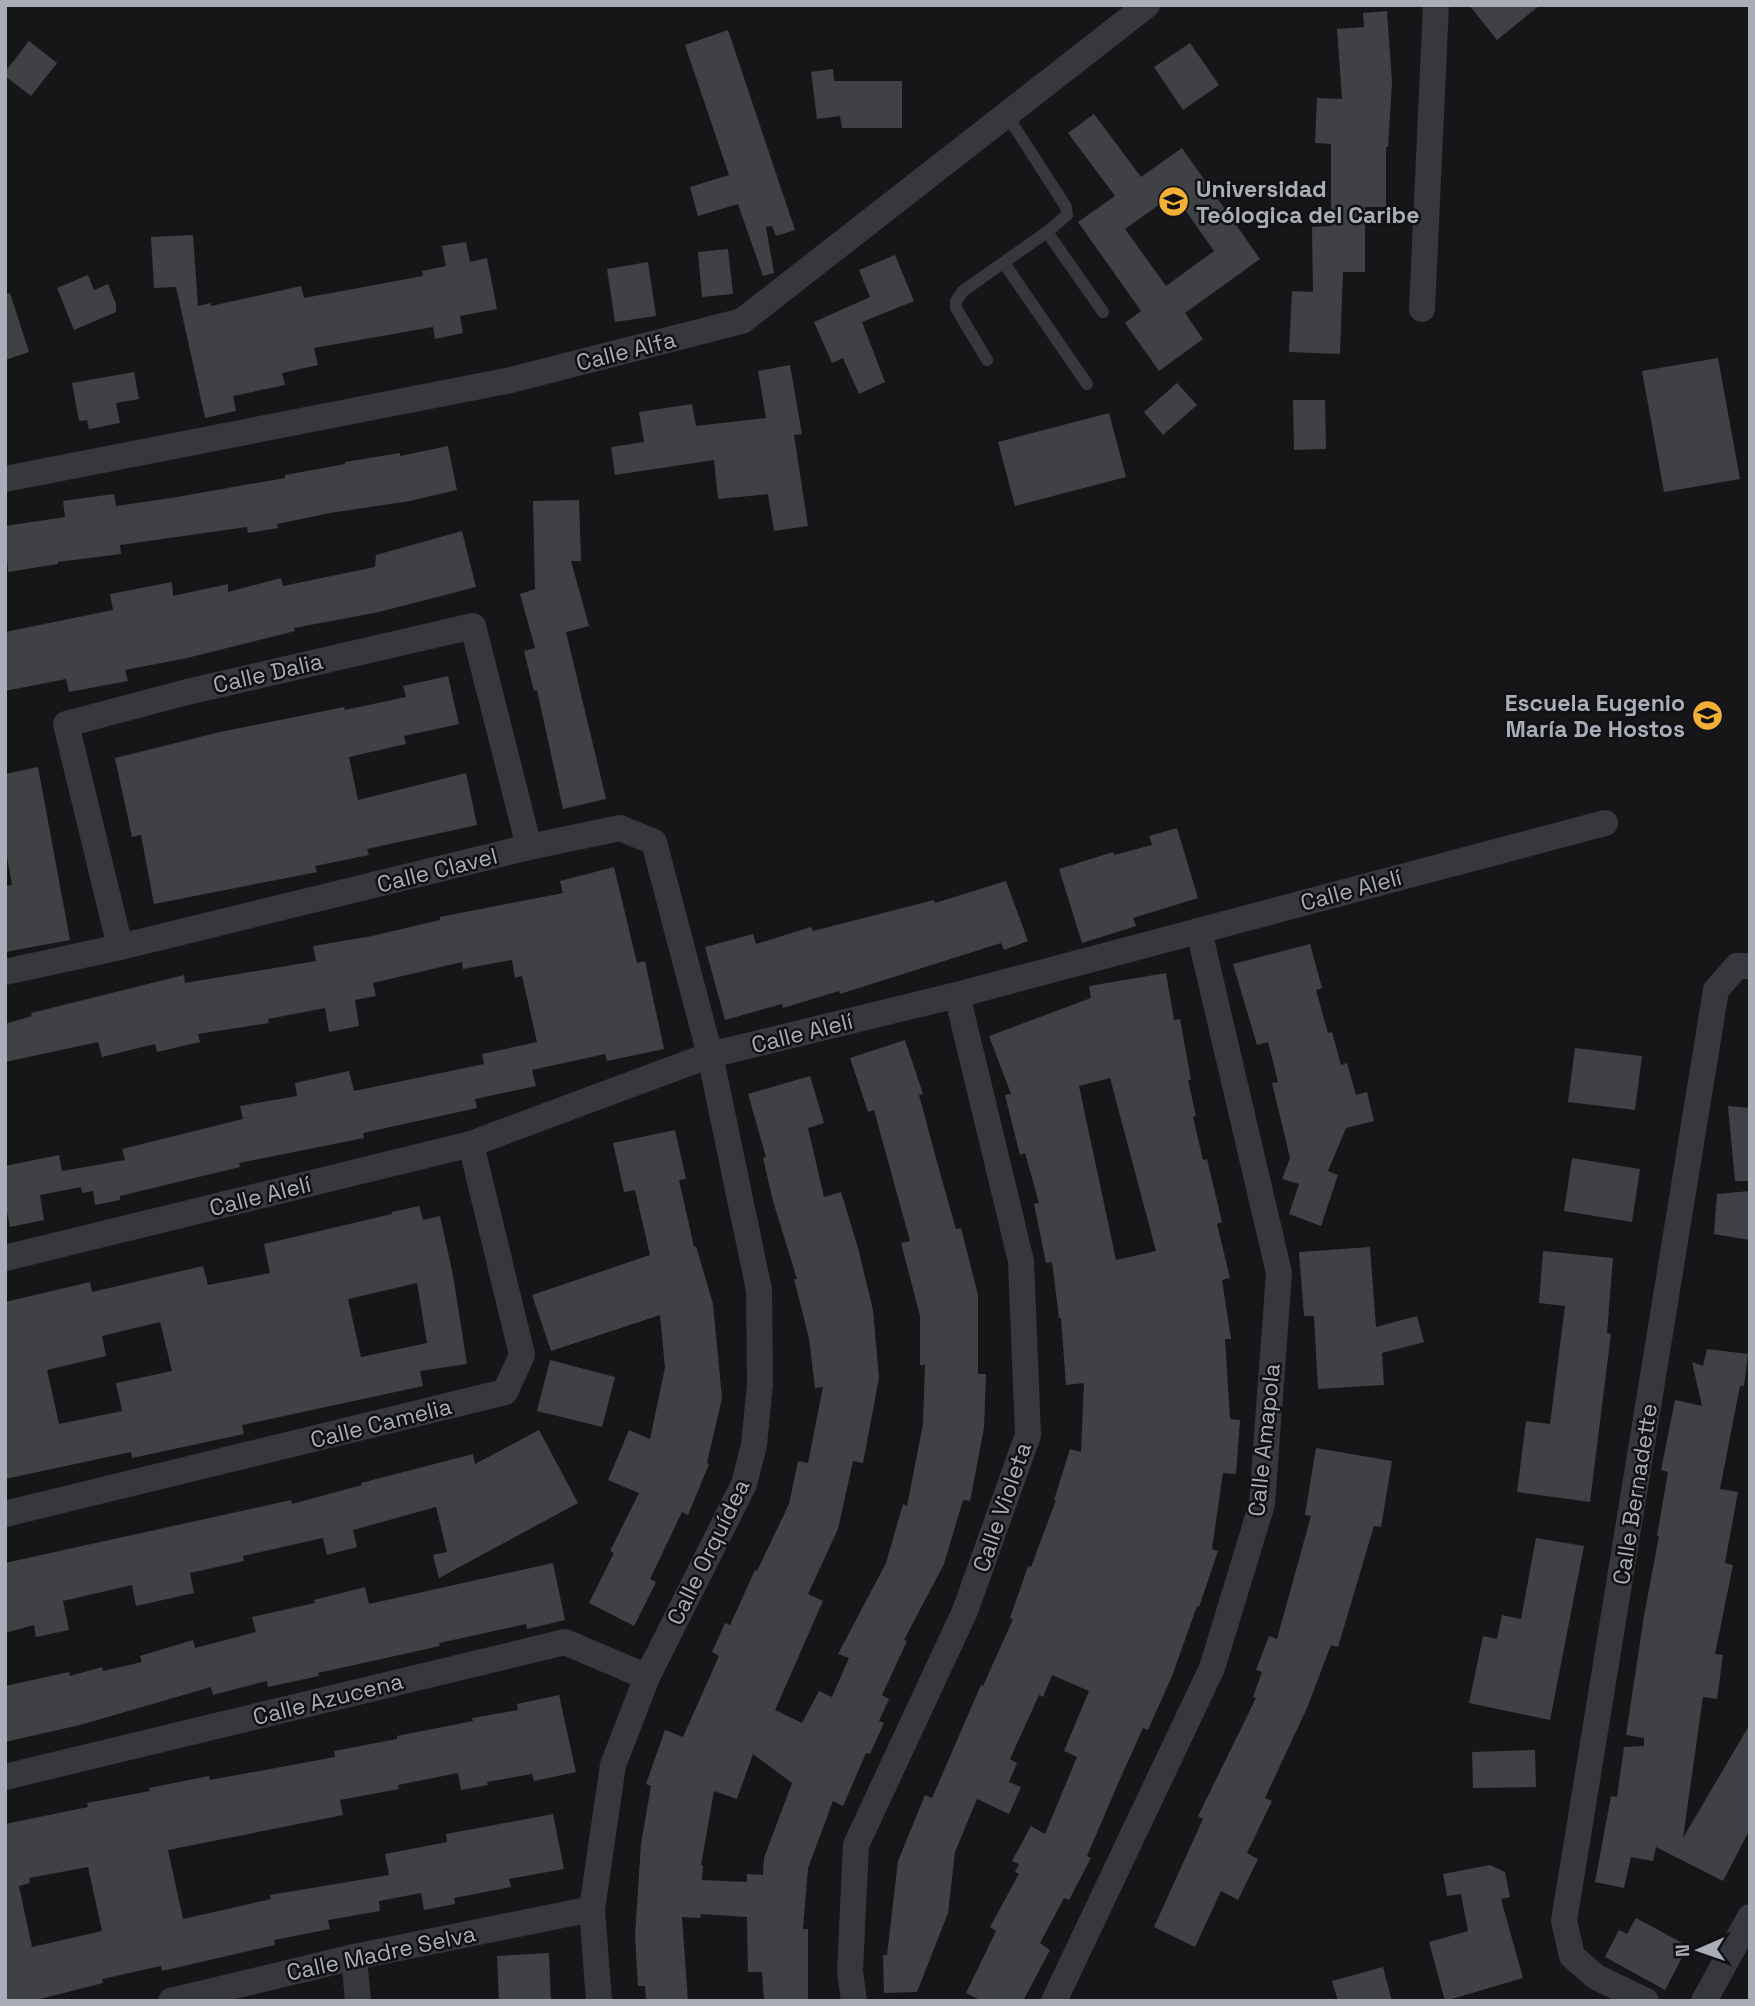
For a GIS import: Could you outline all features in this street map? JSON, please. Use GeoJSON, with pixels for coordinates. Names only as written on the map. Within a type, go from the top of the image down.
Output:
{"type":"FeatureCollection","features":[{"type":"Feature","properties":{"kind":"street","name":"Calle Alfa"},"geometry":{"type":"LineString","coordinates":[[5,479],[511,380],[742,321],[1147,5]]}},
{"type":"Feature","properties":{"kind":"street"},"geometry":{"type":"LineString","coordinates":[[1422,309],[1436,5]]}},
{"type":"Feature","properties":{"kind":"street","name":"Calle Dalia"},"geometry":{"type":"LineString","coordinates":[[120,947],[66,724],[187,692],[473,626],[528,847]]}},
{"type":"Feature","properties":{"kind":"street","name":"Calle Alelí"},"geometry":{"type":"LineString","coordinates":[[5,1258],[471,1144],[710,1055],[957,995],[1605,823]]}},
{"type":"Feature","properties":{"kind":"street","name":"Calle Clavel"},"geometry":{"type":"LineString","coordinates":[[5,972],[120,947],[528,847],[620,828],[654,842],[710,1055]]}},
{"type":"Feature","properties":{"kind":"street","name":"Calle Amapola"},"geometry":{"type":"LineString","coordinates":[[1054,2001],[1212,1668],[1262,1504],[1279,1273],[1199,931]]}},
{"type":"Feature","properties":{"kind":"street","name":"Calle Bernadette"},"geometry":{"type":"LineString","coordinates":[[1646,2001],[1596,1977],[1572,1956],[1564,1921],[1716,990],[1737,966],[1750,966]]}},
{"type":"Feature","properties":{"kind":"street","name":"Calle Violeta"},"geometry":{"type":"LineString","coordinates":[[854,2001],[850,1971],[856,1845],[965,1611],[1028,1435],[1021,1261],[957,995]]}},
{"type":"Feature","properties":{"kind":"street","name":"Calle Orquídea"},"geometry":{"type":"LineString","coordinates":[[599,2001],[592,1909],[613,1765],[647,1677],[744,1483],[754,1445],[760,1384],[759,1290],[710,1055]]}},
{"type":"Feature","properties":{"kind":"street","name":"Calle Camelia"},"geometry":{"type":"LineString","coordinates":[[5,1514],[505,1392],[522,1355],[471,1144]]}},
{"type":"Feature","properties":{"kind":"street","name":"Calle Azucena"},"geometry":{"type":"LineString","coordinates":[[5,1777],[565,1642],[647,1677]]}},
{"type":"Feature","properties":{"kind":"street","name":"Calle Madre Selva"},"geometry":{"type":"LineString","coordinates":[[171,2001],[354,1957],[592,1909]]}},
{"type":"Feature","properties":{"kind":"street"},"geometry":{"type":"LineString","coordinates":[[1704,2001],[1750,1917]]}},
{"type":"Feature","properties":{"kind":"street"},"geometry":{"type":"LineString","coordinates":[[354,1957],[358,2001]]}},
{"type":"Feature","properties":{"kind":"lane"},"geometry":{"type":"LineString","coordinates":[[987,360],[956,309],[956,302],[963,291],[1067,215],[1066,207],[1007,115]]}},
{"type":"Feature","properties":{"kind":"lane"},"geometry":{"type":"LineString","coordinates":[[1047,232],[1103,312]]}},
{"type":"Feature","properties":{"kind":"lane"},"geometry":{"type":"LineString","coordinates":[[1004,263],[1087,384]]}},
{"type":"Feature","properties":{"kind":"building"},"geometry":{"type":"Polygon","coordinates":[[[1469,5],[1540,5],[1497,40],[1469,5]]]}},
{"type":"Feature","properties":{"kind":"building"},"geometry":{"type":"Polygon","coordinates":[[[1387,11],[1392,82],[1386,147],[1386,207],[1365,207],[1365,272],[1343,272],[1340,354],[1289,352],[1292,291],[1313,292],[1312,227],[1331,226],[1331,144],[1315,143],[1317,98],[1342,99],[1337,29],[1364,27],[1363,13],[1387,11]]]}},
{"type":"Feature","properties":{"kind":"building"},"geometry":{"type":"Polygon","coordinates":[[[728,30],[795,230],[776,236],[772,226],[766,227],[774,273],[763,276],[738,204],[698,216],[690,187],[729,175],[685,45],[728,30]]]}},
{"type":"Feature","properties":{"kind":"building"},"geometry":{"type":"Polygon","coordinates":[[[29,41],[57,63],[31,96],[5,76],[5,72],[29,41]]]}},
{"type":"Feature","properties":{"kind":"building"},"geometry":{"type":"Polygon","coordinates":[[[1190,43],[1219,85],[1183,110],[1154,67],[1190,43]]]}},
{"type":"Feature","properties":{"kind":"building"},"geometry":{"type":"Polygon","coordinates":[[[833,69],[834,81],[902,81],[902,128],[842,128],[840,116],[817,119],[811,72],[833,69]]]}},
{"type":"Feature","properties":{"kind":"building"},"geometry":{"type":"Polygon","coordinates":[[[1094,114],[1141,177],[1182,148],[1260,259],[1185,313],[1203,339],[1159,371],[1125,323],[1141,311],[1078,222],[1115,196],[1068,133],[1094,114]],[[1174,194],[1125,229],[1166,286],[1214,251],[1174,194]]]}},
{"type":"Feature","properties":{"kind":"building"},"geometry":{"type":"Polygon","coordinates":[[[193,235],[198,306],[211,303],[211,306],[301,286],[304,298],[423,276],[422,271],[446,266],[442,246],[466,242],[470,262],[487,258],[497,309],[460,316],[463,333],[435,339],[433,327],[314,348],[318,365],[282,373],[285,385],[233,396],[236,411],[205,418],[176,287],[154,288],[151,237],[193,235]]]}},
{"type":"Feature","properties":{"kind":"building"},"geometry":{"type":"Polygon","coordinates":[[[728,249],[733,294],[702,297],[698,252],[728,249]]]}},
{"type":"Feature","properties":{"kind":"building"},"geometry":{"type":"Polygon","coordinates":[[[895,255],[914,301],[862,322],[885,382],[859,394],[843,358],[832,363],[814,322],[870,297],[859,270],[895,255]]]}},
{"type":"Feature","properties":{"kind":"building"},"geometry":{"type":"Polygon","coordinates":[[[648,262],[656,316],[615,322],[607,269],[648,262]]]}},
{"type":"Feature","properties":{"kind":"building"},"geometry":{"type":"Polygon","coordinates":[[[88,275],[94,290],[108,284],[116,304],[116,312],[74,330],[57,288],[88,275]]]}},
{"type":"Feature","properties":{"kind":"building"},"geometry":{"type":"Polygon","coordinates":[[[10,293],[29,352],[5,360],[5,294],[10,293]]]}},
{"type":"Feature","properties":{"kind":"building"},"geometry":{"type":"Polygon","coordinates":[[[1718,358],[1740,479],[1664,492],[1642,371],[1718,358]]]}},
{"type":"Feature","properties":{"kind":"building"},"geometry":{"type":"Polygon","coordinates":[[[790,365],[802,434],[794,435],[808,526],[774,531],[768,494],[718,499],[714,460],[615,475],[611,447],[644,442],[639,412],[692,404],[696,426],[766,418],[758,371],[790,365]]]}},
{"type":"Feature","properties":{"kind":"building"},"geometry":{"type":"Polygon","coordinates":[[[134,372],[139,399],[116,403],[120,423],[89,429],[87,420],[79,421],[72,383],[134,372]]]}},
{"type":"Feature","properties":{"kind":"building"},"geometry":{"type":"Polygon","coordinates":[[[1177,383],[1197,405],[1163,435],[1144,412],[1177,383]]]}},
{"type":"Feature","properties":{"kind":"building"},"geometry":{"type":"Polygon","coordinates":[[[1293,400],[1325,400],[1326,449],[1294,450],[1293,400]]]}},
{"type":"Feature","properties":{"kind":"building"},"geometry":{"type":"Polygon","coordinates":[[[1109,413],[1126,477],[1015,506],[998,442],[1109,413]]]}},
{"type":"Feature","properties":{"kind":"building"},"geometry":{"type":"Polygon","coordinates":[[[448,446],[457,490],[410,501],[330,513],[277,524],[278,528],[248,533],[247,527],[120,545],[121,554],[8,572],[5,526],[65,517],[63,501],[114,494],[116,506],[285,478],[285,475],[345,462],[400,453],[400,456],[448,446]]]}},
{"type":"Feature","properties":{"kind":"building"},"geometry":{"type":"Polygon","coordinates":[[[579,500],[581,561],[571,561],[589,626],[566,632],[606,799],[563,809],[537,690],[534,691],[524,651],[535,648],[520,594],[535,589],[533,501],[579,500]]]}},
{"type":"Feature","properties":{"kind":"building"},"geometry":{"type":"Polygon","coordinates":[[[462,531],[476,587],[379,612],[294,628],[295,631],[187,658],[125,670],[128,681],[69,692],[66,679],[5,691],[5,632],[113,610],[110,594],[172,582],[173,596],[228,584],[228,592],[281,578],[283,586],[375,567],[376,555],[462,531]]]}},
{"type":"Feature","properties":{"kind":"building"},"geometry":{"type":"Polygon","coordinates":[[[448,676],[459,724],[404,736],[406,744],[349,757],[358,800],[466,773],[477,825],[367,849],[369,855],[315,866],[317,872],[154,904],[141,835],[132,837],[115,758],[220,732],[406,697],[403,686],[448,676]]]}},
{"type":"Feature","properties":{"kind":"building"},"geometry":{"type":"Polygon","coordinates":[[[38,767],[70,940],[5,952],[5,886],[12,885],[5,845],[5,774],[38,767]]]}},
{"type":"Feature","properties":{"kind":"building"},"geometry":{"type":"Polygon","coordinates":[[[1177,828],[1198,898],[1133,918],[1136,926],[1082,943],[1059,869],[1113,852],[1114,855],[1152,845],[1149,836],[1177,828]]]}},
{"type":"Feature","properties":{"kind":"building"},"geometry":{"type":"Polygon","coordinates":[[[614,867],[637,963],[645,961],[664,1049],[607,1061],[605,1054],[532,1070],[536,1086],[475,1099],[477,1108],[363,1133],[364,1138],[239,1163],[240,1167],[120,1196],[120,1200],[95,1205],[93,1191],[82,1193],[81,1187],[40,1195],[44,1220],[10,1227],[5,1202],[5,1166],[59,1155],[62,1171],[125,1160],[122,1149],[243,1119],[240,1106],[297,1096],[295,1083],[349,1071],[354,1091],[484,1064],[482,1054],[537,1042],[522,976],[515,978],[512,960],[463,969],[462,962],[373,983],[376,996],[355,1000],[359,1026],[329,1032],[325,1008],[268,1019],[269,1023],[198,1034],[200,1042],[157,1052],[155,1044],[102,1057],[98,1042],[5,1062],[5,1024],[32,1016],[31,1013],[184,975],[185,983],[316,961],[313,946],[372,936],[440,920],[440,917],[563,893],[560,881],[614,867]]]}},
{"type":"Feature","properties":{"kind":"building"},"geometry":{"type":"Polygon","coordinates":[[[1006,881],[1028,941],[1004,950],[1001,943],[840,994],[839,991],[783,1008],[782,1004],[725,1020],[705,947],[753,934],[756,944],[811,927],[813,931],[934,900],[935,903],[1006,881]]]}},
{"type":"Feature","properties":{"kind":"building"},"geometry":{"type":"Polygon","coordinates":[[[1310,944],[1322,988],[1316,990],[1328,1033],[1332,1032],[1341,1065],[1347,1063],[1356,1095],[1367,1092],[1374,1121],[1346,1128],[1328,1171],[1338,1175],[1321,1226],[1289,1214],[1299,1184],[1282,1179],[1290,1158],[1272,1083],[1278,1082],[1268,1042],[1257,1045],[1233,964],[1310,944]]]}},
{"type":"Feature","properties":{"kind":"building"},"geometry":{"type":"Polygon","coordinates":[[[1166,973],[1174,1020],[1180,1019],[1196,1116],[1193,1117],[1203,1160],[1207,1159],[1222,1222],[1217,1224],[1230,1278],[1222,1280],[1231,1339],[1225,1339],[1230,1419],[1240,1420],[1236,1474],[1223,1473],[1212,1549],[1218,1551],[1172,1676],[1148,1730],[1143,1728],[1120,1779],[1087,1856],[1091,1858],[1069,1900],[1064,1898],[1040,1943],[1050,1950],[1023,2001],[982,2001],[966,1993],[996,1931],[990,1927],[1019,1874],[1015,1872],[1019,1864],[1012,1861],[1031,1826],[1045,1834],[1077,1757],[1064,1751],[1089,1691],[1052,1675],[1043,1697],[1039,1695],[1010,1759],[1017,1763],[1009,1782],[1021,1787],[1009,1814],[977,1799],[955,1852],[948,1913],[917,1992],[884,1993],[883,1955],[887,1955],[898,1861],[925,1795],[932,1798],[1013,1619],[1010,1618],[1028,1566],[1031,1567],[1056,1500],[1070,1449],[1081,1452],[1084,1383],[1066,1385],[1061,1318],[1052,1262],[1046,1263],[1034,1204],[1039,1203],[1025,1153],[1020,1155],[1005,1095],[1011,1094],[989,1036],[1091,998],[1089,986],[1166,973]],[[1110,1078],[1079,1086],[1116,1260],[1156,1251],[1110,1078]]]}},
{"type":"Feature","properties":{"kind":"building"},"geometry":{"type":"Polygon","coordinates":[[[905,1040],[923,1094],[919,1095],[956,1229],[961,1228],[978,1295],[978,1374],[986,1374],[984,1428],[970,1501],[963,1500],[944,1564],[904,1640],[907,1641],[882,1695],[889,1699],[879,1721],[884,1723],[870,1754],[866,1753],[843,1806],[833,1801],[808,1868],[803,1929],[808,1929],[808,2001],[764,2001],[762,1972],[748,1972],[747,1917],[701,1914],[700,1918],[682,1917],[688,2001],[646,2001],[645,1986],[638,1986],[635,1935],[641,1844],[651,1786],[646,1784],[665,1730],[683,1737],[719,1656],[712,1652],[725,1623],[730,1625],[789,1504],[798,1461],[808,1463],[823,1387],[815,1388],[809,1338],[794,1279],[797,1279],[773,1201],[763,1158],[766,1157],[748,1094],[810,1076],[824,1123],[808,1128],[824,1197],[841,1192],[858,1248],[873,1310],[879,1378],[863,1463],[853,1461],[838,1529],[808,1594],[823,1601],[775,1710],[802,1723],[819,1691],[832,1697],[849,1658],[838,1654],[886,1563],[903,1504],[907,1506],[923,1424],[925,1365],[920,1365],[920,1316],[901,1243],[910,1241],[874,1110],[868,1112],[850,1058],[905,1040]],[[753,1754],[737,1799],[714,1791],[701,1865],[702,1880],[747,1882],[747,1874],[763,1875],[764,1858],[792,1783],[753,1754]]]}},
{"type":"Feature","properties":{"kind":"building"},"geometry":{"type":"Polygon","coordinates":[[[1575,1048],[1642,1056],[1635,1110],[1568,1102],[1575,1048]]]}},
{"type":"Feature","properties":{"kind":"building"},"geometry":{"type":"Polygon","coordinates":[[[1728,1106],[1750,1108],[1750,1181],[1735,1181],[1728,1106]]]}},
{"type":"Feature","properties":{"kind":"building"},"geometry":{"type":"Polygon","coordinates":[[[675,1130],[686,1179],[679,1180],[694,1247],[696,1246],[713,1304],[722,1398],[707,1463],[709,1464],[688,1515],[682,1512],[650,1579],[656,1582],[634,1626],[589,1603],[614,1553],[610,1551],[639,1493],[608,1480],[629,1430],[650,1439],[665,1368],[660,1315],[551,1351],[532,1295],[650,1255],[635,1190],[624,1192],[613,1143],[675,1130]]]}},
{"type":"Feature","properties":{"kind":"building"},"geometry":{"type":"Polygon","coordinates":[[[1572,1158],[1640,1169],[1632,1222],[1564,1211],[1572,1158]]]}},
{"type":"Feature","properties":{"kind":"building"},"geometry":{"type":"Polygon","coordinates":[[[1750,1191],[1750,1240],[1714,1234],[1717,1194],[1750,1191]]]}},
{"type":"Feature","properties":{"kind":"building"},"geometry":{"type":"Polygon","coordinates":[[[419,1206],[423,1220],[440,1216],[453,1275],[467,1364],[420,1371],[423,1386],[242,1425],[244,1434],[132,1458],[131,1452],[5,1479],[5,1302],[90,1282],[92,1292],[203,1266],[208,1285],[270,1273],[264,1244],[419,1206]],[[417,1283],[348,1299],[361,1357],[427,1343],[417,1283]],[[160,1322],[102,1336],[106,1356],[47,1370],[59,1424],[122,1411],[116,1383],[172,1371],[160,1322]]]}},
{"type":"Feature","properties":{"kind":"building"},"geometry":{"type":"Polygon","coordinates":[[[1370,1247],[1376,1327],[1417,1316],[1424,1342],[1382,1353],[1384,1385],[1318,1389],[1314,1316],[1304,1316],[1299,1252],[1370,1247]]]}},
{"type":"Feature","properties":{"kind":"building"},"geometry":{"type":"Polygon","coordinates":[[[1543,1251],[1613,1258],[1607,1333],[1611,1334],[1590,1502],[1517,1492],[1526,1421],[1550,1424],[1565,1306],[1539,1303],[1543,1251]]]}},
{"type":"Feature","properties":{"kind":"building"},"geometry":{"type":"Polygon","coordinates":[[[1707,1349],[1748,1354],[1744,1386],[1740,1386],[1720,1489],[1738,1492],[1725,1563],[1733,1565],[1715,1654],[1723,1655],[1717,1699],[1703,1697],[1683,1838],[1750,1724],[1750,1829],[1723,1881],[1656,1847],[1653,1861],[1631,1857],[1624,1888],[1595,1882],[1611,1796],[1617,1797],[1624,1747],[1644,1746],[1644,1738],[1626,1735],[1659,1536],[1668,1472],[1661,1470],[1675,1400],[1702,1406],[1692,1362],[1703,1366],[1707,1349]]]}},
{"type":"Feature","properties":{"kind":"building"},"geometry":{"type":"Polygon","coordinates":[[[550,1360],[615,1377],[602,1427],[537,1411],[550,1360]]]}},
{"type":"Feature","properties":{"kind":"building"},"geometry":{"type":"Polygon","coordinates":[[[539,1430],[578,1503],[439,1578],[433,1555],[447,1552],[436,1507],[353,1530],[357,1547],[327,1555],[323,1538],[243,1556],[244,1561],[190,1573],[194,1593],[136,1606],[132,1585],[63,1601],[69,1630],[36,1637],[34,1625],[5,1633],[5,1563],[291,1500],[292,1504],[473,1454],[475,1464],[539,1430]]]}},
{"type":"Feature","properties":{"kind":"building"},"geometry":{"type":"Polygon","coordinates":[[[1316,1448],[1392,1461],[1381,1527],[1374,1526],[1338,1647],[1331,1645],[1307,1708],[1265,1798],[1272,1801],[1247,1853],[1258,1859],[1238,1900],[1221,1891],[1195,1947],[1154,1927],[1203,1819],[1198,1816],[1256,1698],[1253,1697],[1262,1672],[1256,1670],[1269,1636],[1277,1639],[1311,1516],[1305,1515],[1316,1448]]]}},
{"type":"Feature","properties":{"kind":"building"},"geometry":{"type":"Polygon","coordinates":[[[1536,1538],[1584,1546],[1550,1720],[1469,1703],[1483,1636],[1497,1639],[1502,1615],[1521,1619],[1536,1538]]]}},
{"type":"Feature","properties":{"kind":"building"},"geometry":{"type":"Polygon","coordinates":[[[553,1563],[565,1620],[527,1629],[526,1624],[439,1643],[440,1646],[268,1687],[267,1681],[213,1695],[211,1687],[80,1725],[5,1742],[5,1686],[69,1672],[70,1676],[102,1667],[103,1671],[142,1662],[140,1656],[193,1640],[195,1648],[256,1632],[252,1617],[315,1603],[314,1600],[365,1587],[369,1604],[553,1563]]]}},
{"type":"Feature","properties":{"kind":"building"},"geometry":{"type":"Polygon","coordinates":[[[559,1695],[576,1772],[534,1781],[532,1774],[461,1790],[458,1773],[398,1785],[399,1789],[340,1800],[343,1815],[168,1850],[183,1919],[271,1899],[270,1895],[389,1875],[385,1854],[447,1842],[446,1834],[553,1814],[564,1869],[509,1879],[511,1887],[454,1898],[455,1904],[424,1910],[421,1893],[379,1901],[380,1911],[328,1920],[330,1929],[274,1940],[275,1945],[162,1971],[161,1966],[102,1979],[103,1983],[32,2001],[5,2001],[5,1824],[88,1807],[87,1803],[150,1791],[149,1788],[209,1776],[210,1780],[335,1757],[334,1751],[473,1721],[472,1718],[518,1710],[517,1704],[559,1695]],[[88,1867],[29,1878],[30,1883],[19,1886],[32,1947],[102,1931],[88,1867]]]}},
{"type":"Feature","properties":{"kind":"building"},"geometry":{"type":"Polygon","coordinates":[[[1535,1750],[1536,1787],[1473,1788],[1472,1752],[1535,1750]]]}},
{"type":"Feature","properties":{"kind":"building"},"geometry":{"type":"Polygon","coordinates":[[[1490,1865],[1505,1872],[1510,1897],[1501,1899],[1523,1978],[1445,2001],[1429,1942],[1468,1931],[1461,1894],[1447,1896],[1443,1874],[1490,1865]]]}},
{"type":"Feature","properties":{"kind":"building"},"geometry":{"type":"Polygon","coordinates":[[[1636,1918],[1688,1946],[1665,1990],[1605,1957],[1619,1930],[1627,1934],[1636,1918]]]}},
{"type":"Feature","properties":{"kind":"building"},"geometry":{"type":"Polygon","coordinates":[[[549,1953],[551,2001],[499,2001],[497,1956],[549,1953]]]}},
{"type":"Feature","properties":{"kind":"building"},"geometry":{"type":"Polygon","coordinates":[[[1383,1967],[1392,2001],[1338,2001],[1332,1981],[1383,1967]]]}},
{"type":"Feature","properties":{"kind":"place","name":"Universidad Teólogica del Caribe"},"geometry":{"type":"Point","coordinates":[1173,202]}},
{"type":"Feature","properties":{"kind":"place","name":"Escuela Eugenio María De Hostos"},"geometry":{"type":"Point","coordinates":[1708,716]}}]}
